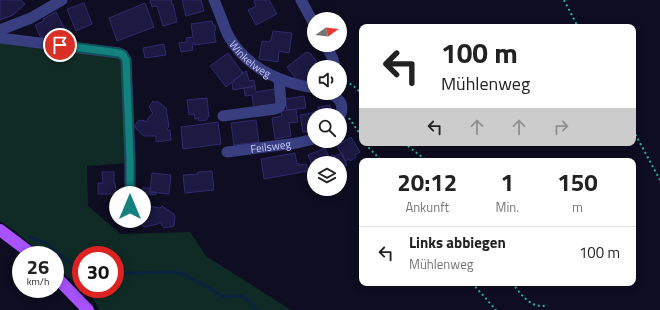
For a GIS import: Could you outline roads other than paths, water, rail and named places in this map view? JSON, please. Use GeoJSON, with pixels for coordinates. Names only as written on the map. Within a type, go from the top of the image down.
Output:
{"type":"FeatureCollection","features":[{"type":"Feature","properties":{"kind":"main road"},"geometry":{"type":"LineString","coordinates":[[0,230],[21,246]]}},
{"type":"Feature","properties":{"kind":"main road"},"geometry":{"type":"LineString","coordinates":[[64,285],[88,310]]}},
{"type":"Feature","properties":{"kind":"street"},"geometry":{"type":"LineString","coordinates":[[0,30],[31,18],[62,0]]}},
{"type":"Feature","properties":{"kind":"street","name":"Winkelweg"},"geometry":{"type":"LineString","coordinates":[[214,0],[228,34],[241,53],[256,66],[279,80],[307,87]]}},
{"type":"Feature","properties":{"kind":"street"},"geometry":{"type":"LineString","coordinates":[[301,0],[308,12]]}},
{"type":"Feature","properties":{"kind":"street"},"geometry":{"type":"LineString","coordinates":[[0,38],[119,53],[123,55],[126,60],[130,159],[130,222]]}},
{"type":"Feature","properties":{"kind":"street"},"geometry":{"type":"LineString","coordinates":[[223,116],[279,107],[281,102],[279,80]]}},
{"type":"Feature","properties":{"kind":"street","name":"Feilsweg"},"geometry":{"type":"LineString","coordinates":[[227,152],[307,141]]}},
{"type":"Feature","properties":{"kind":"waterway"},"geometry":{"type":"LineString","coordinates":[[29,237],[46,243],[58,254],[72,263]]}},
{"type":"Feature","properties":{"kind":"waterway"},"geometry":{"type":"LineString","coordinates":[[124,274],[173,272],[183,274],[225,297],[243,296],[257,310]]}}]}
